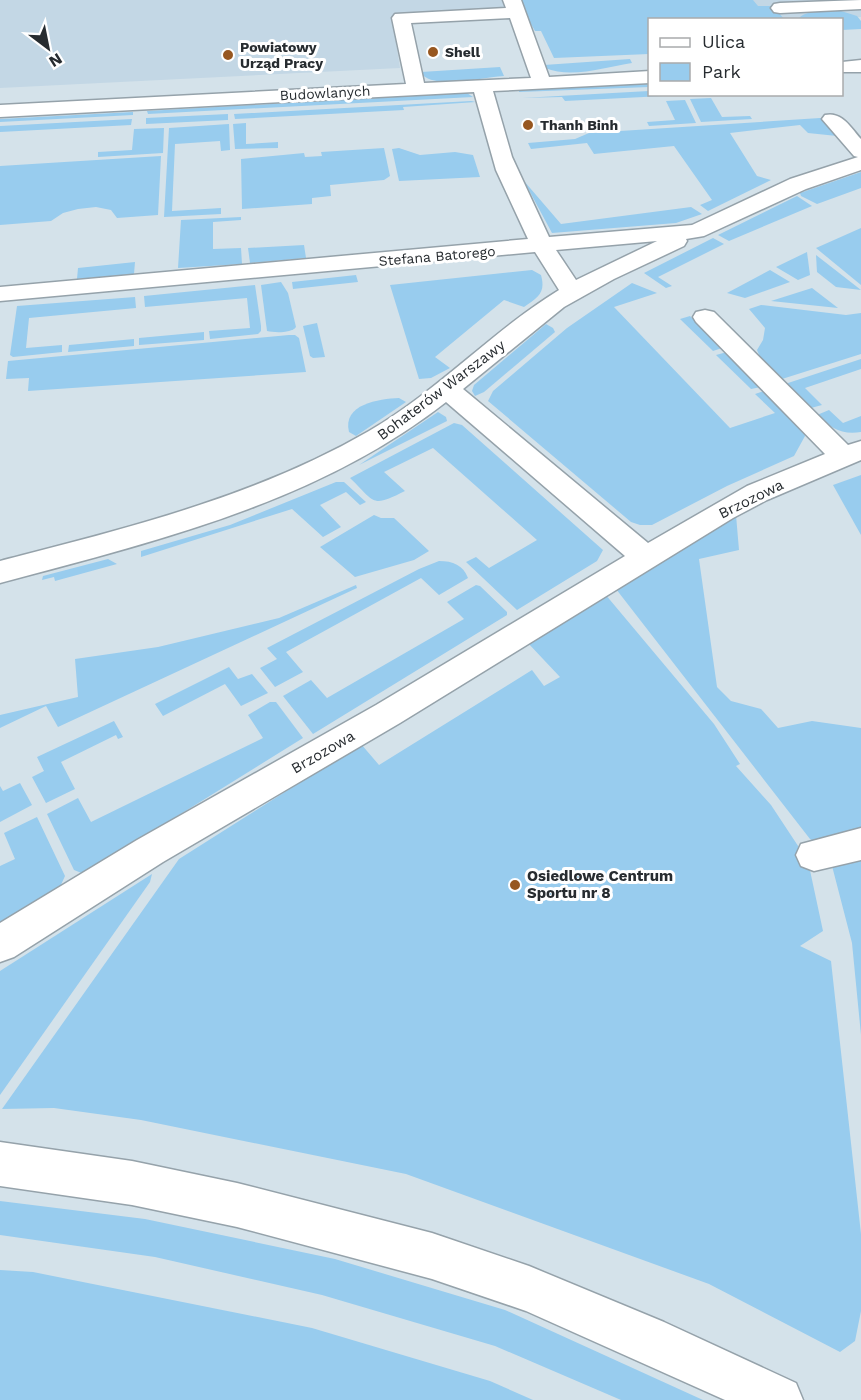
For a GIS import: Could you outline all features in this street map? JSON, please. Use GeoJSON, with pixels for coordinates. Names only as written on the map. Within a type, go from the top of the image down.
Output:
{"type":"FeatureCollection","features":[{"type":"Feature","properties":{"kind":"street"},"geometry":{"type":"LineString","coordinates":[[784,14],[861,4]]}},
{"type":"Feature","properties":{"kind":"street"},"geometry":{"type":"LineString","coordinates":[[416,88],[400,18],[517,13],[542,82]]}},
{"type":"Feature","properties":{"kind":"street"},"geometry":{"type":"LineString","coordinates":[[843,67],[861,66]]}},
{"type":"Feature","properties":{"kind":"street","name":"Budowlanych"},"geometry":{"type":"LineString","coordinates":[[0,111],[648,77]]}},
{"type":"Feature","properties":{"kind":"street"},"geometry":{"type":"LineString","coordinates":[[482,85],[502,158],[542,246],[563,282],[573,291]]}},
{"type":"Feature","properties":{"kind":"street"},"geometry":{"type":"LineString","coordinates":[[832,119],[861,152]]}},
{"type":"Feature","properties":{"kind":"street","name":"Stefana Batorego"},"geometry":{"type":"LineString","coordinates":[[0,294],[696,231],[798,184],[861,163]]}},
{"type":"Feature","properties":{"kind":"street","name":"Bohaterów Warszawy"},"geometry":{"type":"LineString","coordinates":[[0,572],[160,528],[229,505],[311,473],[381,436],[447,389],[539,314],[573,291],[696,231]]}},
{"type":"Feature","properties":{"kind":"street"},"geometry":{"type":"LineString","coordinates":[[705,317],[856,452]]}},
{"type":"Feature","properties":{"kind":"street"},"geometry":{"type":"LineString","coordinates":[[447,389],[645,556]]}},
{"type":"Feature","properties":{"kind":"street","name":"Brzozowa"},"geometry":{"type":"LineString","coordinates":[[0,944],[150,851],[388,714],[645,556],[757,494],[856,452]]}},
{"type":"Feature","properties":{"kind":"street"},"geometry":{"type":"LineString","coordinates":[[814,855],[861,844]]}},
{"type":"Feature","properties":{"kind":"street"},"geometry":{"type":"LineString","coordinates":[[0,1164],[132,1183],[237,1204],[432,1256],[529,1289],[647,1339],[778,1400]]}},
{"type":"Feature","properties":{"kind":"shaded area"},"geometry":{"type":"Polygon","coordinates":[[[0,0],[502,0],[506,11],[392,17],[400,68],[0,88],[0,0]]]}},
{"type":"Feature","properties":{"kind":"shaded area"},"geometry":{"type":"Polygon","coordinates":[[[737,0],[861,0],[861,17],[736,18],[737,0]]]}},
{"type":"Feature","properties":{"kind":"green space"},"geometry":{"type":"Polygon","coordinates":[[[517,0],[753,0],[758,6],[773,6],[783,18],[648,18],[648,54],[554,58],[541,31],[535,31],[517,0]]]}},
{"type":"Feature","properties":{"kind":"green space"},"geometry":{"type":"Polygon","coordinates":[[[841,11],[857,16],[861,21],[861,29],[843,30],[843,18],[799,18],[812,12],[841,11]]]}},
{"type":"Feature","properties":{"kind":"green space"},"geometry":{"type":"Polygon","coordinates":[[[630,59],[632,63],[577,72],[555,71],[545,68],[544,65],[630,59]]]}},
{"type":"Feature","properties":{"kind":"green space"},"geometry":{"type":"Polygon","coordinates":[[[500,67],[504,76],[462,82],[440,82],[422,75],[421,72],[500,67]]]}},
{"type":"Feature","properties":{"kind":"green space"},"geometry":{"type":"Polygon","coordinates":[[[648,84],[648,87],[519,92],[519,90],[648,84]]]}},
{"type":"Feature","properties":{"kind":"green space"},"geometry":{"type":"Polygon","coordinates":[[[648,91],[648,96],[663,96],[565,101],[562,97],[522,98],[648,91]]]}},
{"type":"Feature","properties":{"kind":"green space"},"geometry":{"type":"Polygon","coordinates":[[[467,93],[473,97],[148,114],[147,111],[467,93]]]}},
{"type":"Feature","properties":{"kind":"green space"},"geometry":{"type":"Polygon","coordinates":[[[711,98],[722,117],[750,116],[752,119],[701,122],[690,99],[711,98]]]}},
{"type":"Feature","properties":{"kind":"green space"},"geometry":{"type":"Polygon","coordinates":[[[685,100],[696,123],[649,126],[647,122],[675,120],[666,101],[685,100]]]}},
{"type":"Feature","properties":{"kind":"green space"},"geometry":{"type":"Polygon","coordinates":[[[476,102],[403,107],[404,110],[235,119],[234,114],[476,102]]]}},
{"type":"Feature","properties":{"kind":"green space"},"geometry":{"type":"Polygon","coordinates":[[[133,112],[133,115],[0,122],[0,119],[133,112]]]}},
{"type":"Feature","properties":{"kind":"green space"},"geometry":{"type":"Polygon","coordinates":[[[228,114],[228,120],[146,124],[146,118],[228,114]]]}},
{"type":"Feature","properties":{"kind":"green space"},"geometry":{"type":"Polygon","coordinates":[[[820,118],[830,121],[837,136],[808,133],[800,125],[730,133],[757,176],[771,180],[708,211],[700,205],[712,200],[674,146],[594,154],[587,143],[531,149],[528,143],[575,139],[589,133],[820,118]]]}},
{"type":"Feature","properties":{"kind":"green space"},"geometry":{"type":"Polygon","coordinates":[[[132,119],[131,125],[0,132],[0,126],[132,119]]]}},
{"type":"Feature","properties":{"kind":"green space"},"geometry":{"type":"Polygon","coordinates":[[[246,123],[246,144],[278,142],[278,148],[235,149],[233,124],[246,123]]]}},
{"type":"Feature","properties":{"kind":"green space"},"geometry":{"type":"Polygon","coordinates":[[[229,124],[230,150],[221,151],[220,141],[175,144],[172,211],[221,208],[221,214],[164,217],[169,128],[229,124]]]}},
{"type":"Feature","properties":{"kind":"green space"},"geometry":{"type":"Polygon","coordinates":[[[164,128],[163,153],[98,157],[98,152],[132,150],[134,129],[164,128]]]}},
{"type":"Feature","properties":{"kind":"green space"},"geometry":{"type":"Polygon","coordinates":[[[384,148],[390,176],[384,180],[330,185],[331,196],[312,198],[312,204],[242,209],[241,159],[304,153],[305,157],[322,156],[321,152],[384,148]]]}},
{"type":"Feature","properties":{"kind":"green space"},"geometry":{"type":"Polygon","coordinates":[[[399,148],[420,155],[455,152],[473,155],[480,177],[399,181],[392,149],[399,148]]]}},
{"type":"Feature","properties":{"kind":"green space"},"geometry":{"type":"Polygon","coordinates":[[[161,156],[158,215],[117,218],[111,210],[96,207],[63,213],[51,221],[0,225],[0,166],[161,156]]]}},
{"type":"Feature","properties":{"kind":"green space"},"geometry":{"type":"Polygon","coordinates":[[[861,172],[861,188],[817,204],[801,196],[800,193],[861,172]]]}},
{"type":"Feature","properties":{"kind":"green space"},"geometry":{"type":"Polygon","coordinates":[[[524,181],[561,224],[691,207],[702,214],[676,223],[552,233],[524,181]]]}},
{"type":"Feature","properties":{"kind":"green space"},"geometry":{"type":"Polygon","coordinates":[[[797,196],[812,206],[729,241],[718,235],[797,196]]]}},
{"type":"Feature","properties":{"kind":"green space"},"geometry":{"type":"Polygon","coordinates":[[[241,217],[241,220],[213,222],[213,249],[241,248],[242,264],[178,268],[181,220],[241,217]]]}},
{"type":"Feature","properties":{"kind":"green space"},"geometry":{"type":"Polygon","coordinates":[[[861,228],[861,285],[816,248],[861,228]]]}},
{"type":"Feature","properties":{"kind":"green space"},"geometry":{"type":"Polygon","coordinates":[[[713,238],[724,244],[658,277],[672,286],[666,288],[644,273],[713,238]]]}},
{"type":"Feature","properties":{"kind":"green space"},"geometry":{"type":"Polygon","coordinates":[[[304,245],[306,258],[250,263],[248,248],[304,245]]]}},
{"type":"Feature","properties":{"kind":"green space"},"geometry":{"type":"Polygon","coordinates":[[[807,252],[810,275],[798,280],[776,267],[807,252]]]}},
{"type":"Feature","properties":{"kind":"green space"},"geometry":{"type":"Polygon","coordinates":[[[816,255],[861,290],[836,287],[817,272],[816,255]]]}},
{"type":"Feature","properties":{"kind":"green space"},"geometry":{"type":"Polygon","coordinates":[[[135,262],[134,274],[77,279],[78,268],[135,262]]]}},
{"type":"Feature","properties":{"kind":"green space"},"geometry":{"type":"Polygon","coordinates":[[[532,270],[541,275],[542,290],[537,297],[524,307],[504,300],[435,357],[450,368],[431,378],[419,379],[390,285],[532,270]]]}},
{"type":"Feature","properties":{"kind":"green space"},"geometry":{"type":"Polygon","coordinates":[[[770,270],[790,282],[745,298],[727,293],[770,270]]]}},
{"type":"Feature","properties":{"kind":"green space"},"geometry":{"type":"Polygon","coordinates":[[[356,275],[358,282],[293,289],[292,282],[356,275]]]}},
{"type":"Feature","properties":{"kind":"green space"},"geometry":{"type":"Polygon","coordinates":[[[281,282],[288,293],[296,327],[287,331],[267,331],[261,285],[281,282]]]}},
{"type":"Feature","properties":{"kind":"green space"},"geometry":{"type":"Polygon","coordinates":[[[632,283],[657,293],[614,307],[730,428],[775,413],[755,394],[764,391],[804,431],[805,436],[794,456],[727,486],[652,525],[631,522],[488,401],[493,391],[567,328],[632,283]]]}},
{"type":"Feature","properties":{"kind":"green space"},"geometry":{"type":"Polygon","coordinates":[[[255,285],[261,326],[258,334],[210,339],[209,331],[250,328],[247,298],[145,307],[144,296],[255,285]]]}},
{"type":"Feature","properties":{"kind":"green space"},"geometry":{"type":"Polygon","coordinates":[[[812,288],[838,308],[771,301],[812,288]]]}},
{"type":"Feature","properties":{"kind":"green space"},"geometry":{"type":"Polygon","coordinates":[[[135,297],[136,308],[29,318],[26,348],[62,345],[62,352],[13,357],[10,355],[17,306],[135,297]]]}},
{"type":"Feature","properties":{"kind":"green space"},"geometry":{"type":"Polygon","coordinates":[[[761,305],[846,315],[861,313],[861,354],[782,379],[760,357],[757,350],[763,340],[765,328],[749,309],[761,305]]]}},
{"type":"Feature","properties":{"kind":"green space"},"geometry":{"type":"Polygon","coordinates":[[[690,316],[722,348],[713,351],[680,319],[690,316]]]}},
{"type":"Feature","properties":{"kind":"green space"},"geometry":{"type":"Polygon","coordinates":[[[317,323],[325,357],[313,358],[310,356],[303,326],[317,323]]]}},
{"type":"Feature","properties":{"kind":"green space"},"geometry":{"type":"Polygon","coordinates":[[[546,324],[555,332],[484,392],[475,396],[472,391],[474,385],[546,324]]]}},
{"type":"Feature","properties":{"kind":"green space"},"geometry":{"type":"Polygon","coordinates":[[[204,332],[204,340],[139,345],[139,338],[204,332]]]}},
{"type":"Feature","properties":{"kind":"green space"},"geometry":{"type":"Polygon","coordinates":[[[289,335],[299,338],[306,372],[28,391],[29,378],[6,379],[8,361],[289,335]]]}},
{"type":"Feature","properties":{"kind":"green space"},"geometry":{"type":"Polygon","coordinates":[[[134,339],[134,346],[68,352],[69,345],[134,339]]]}},
{"type":"Feature","properties":{"kind":"green space"},"geometry":{"type":"Polygon","coordinates":[[[727,352],[761,387],[751,389],[716,355],[727,352]]]}},
{"type":"Feature","properties":{"kind":"green space"},"geometry":{"type":"Polygon","coordinates":[[[861,359],[861,369],[805,388],[822,405],[811,408],[785,384],[861,359]]]}},
{"type":"Feature","properties":{"kind":"green space"},"geometry":{"type":"Polygon","coordinates":[[[399,398],[406,402],[356,436],[349,432],[348,423],[356,409],[373,402],[399,398]]]}},
{"type":"Feature","properties":{"kind":"green space"},"geometry":{"type":"Polygon","coordinates":[[[829,410],[843,423],[861,416],[861,432],[837,430],[817,415],[829,410]]]}},
{"type":"Feature","properties":{"kind":"green space"},"geometry":{"type":"Polygon","coordinates":[[[438,412],[446,417],[447,421],[359,465],[438,412]]]}},
{"type":"Feature","properties":{"kind":"green space"},"geometry":{"type":"Polygon","coordinates":[[[454,423],[462,425],[603,550],[597,561],[517,610],[466,562],[476,557],[489,568],[537,540],[433,448],[384,472],[405,491],[386,500],[370,498],[350,478],[454,423]]]}},
{"type":"Feature","properties":{"kind":"green space"},"geometry":{"type":"Polygon","coordinates":[[[861,475],[861,535],[833,485],[861,475]]]}},
{"type":"Feature","properties":{"kind":"green space"},"geometry":{"type":"Polygon","coordinates":[[[336,482],[344,482],[366,502],[360,505],[346,492],[320,505],[341,527],[323,537],[292,509],[141,557],[141,551],[230,525],[336,482]]]}},
{"type":"Feature","properties":{"kind":"green space"},"geometry":{"type":"Polygon","coordinates":[[[374,515],[381,518],[394,518],[429,551],[414,560],[355,577],[320,547],[374,515]]]}},
{"type":"Feature","properties":{"kind":"green space"},"geometry":{"type":"Polygon","coordinates":[[[736,515],[739,550],[699,559],[717,687],[731,701],[761,709],[778,728],[812,721],[861,728],[861,835],[820,845],[810,839],[616,589],[736,515]]]}},
{"type":"Feature","properties":{"kind":"green space"},"geometry":{"type":"Polygon","coordinates":[[[108,559],[117,564],[55,581],[54,577],[42,580],[43,576],[108,559]]]}},
{"type":"Feature","properties":{"kind":"green space"},"geometry":{"type":"Polygon","coordinates":[[[439,561],[457,565],[468,578],[439,595],[421,578],[286,652],[303,672],[275,687],[260,668],[277,659],[267,648],[419,569],[439,561]]]}},
{"type":"Feature","properties":{"kind":"green space"},"geometry":{"type":"Polygon","coordinates":[[[356,585],[357,588],[58,727],[46,706],[0,728],[0,715],[78,697],[75,659],[158,647],[279,618],[356,585]]]}},
{"type":"Feature","properties":{"kind":"green space"},"geometry":{"type":"Polygon","coordinates":[[[476,585],[480,586],[507,612],[507,615],[313,734],[283,696],[311,680],[327,698],[464,619],[447,602],[476,585]]]}},
{"type":"Feature","properties":{"kind":"green space"},"geometry":{"type":"Polygon","coordinates":[[[605,594],[714,724],[740,764],[736,766],[771,805],[808,861],[823,931],[800,946],[831,961],[861,1234],[861,1311],[855,1341],[840,1352],[709,1284],[406,1174],[141,1120],[54,1108],[2,1109],[179,859],[361,744],[379,765],[532,670],[544,686],[560,677],[527,642],[605,594]]]}},
{"type":"Feature","properties":{"kind":"green space"},"geometry":{"type":"Polygon","coordinates":[[[229,667],[238,679],[252,674],[268,693],[241,706],[225,684],[163,716],[155,704],[229,667]]]}},
{"type":"Feature","properties":{"kind":"green space"},"geometry":{"type":"Polygon","coordinates":[[[270,702],[276,702],[303,738],[84,874],[74,870],[47,814],[78,798],[91,822],[263,738],[248,715],[270,702]]]}},
{"type":"Feature","properties":{"kind":"green space"},"geometry":{"type":"Polygon","coordinates":[[[114,721],[123,737],[118,739],[116,735],[61,762],[75,789],[46,803],[32,777],[44,771],[37,757],[114,721]]]}},
{"type":"Feature","properties":{"kind":"green space"},"geometry":{"type":"Polygon","coordinates":[[[20,783],[32,805],[0,822],[0,786],[3,791],[20,783]]]}},
{"type":"Feature","properties":{"kind":"green space"},"geometry":{"type":"Polygon","coordinates":[[[37,817],[65,876],[60,887],[0,923],[0,866],[15,859],[4,833],[37,817]]]}},
{"type":"Feature","properties":{"kind":"green space"},"geometry":{"type":"Polygon","coordinates":[[[861,856],[861,1035],[852,943],[831,862],[861,856]]]}},
{"type":"Feature","properties":{"kind":"green space"},"geometry":{"type":"Polygon","coordinates":[[[152,874],[150,882],[0,1095],[0,971],[152,874]]]}},
{"type":"Feature","properties":{"kind":"green space"},"geometry":{"type":"Polygon","coordinates":[[[0,1201],[145,1219],[335,1259],[505,1310],[703,1400],[621,1400],[495,1346],[322,1295],[155,1257],[0,1235],[0,1201]]]}},
{"type":"Feature","properties":{"kind":"green space"},"geometry":{"type":"Polygon","coordinates":[[[0,1270],[33,1272],[312,1328],[490,1381],[533,1400],[0,1400],[0,1270]]]}},
{"type":"Feature","properties":{"kind":"place","name":"Shell"},"geometry":{"type":"Point","coordinates":[433,52]}},
{"type":"Feature","properties":{"kind":"place","name":"Powiatowy Urząd Pracy"},"geometry":{"type":"Point","coordinates":[228,55]}},
{"type":"Feature","properties":{"kind":"place","name":"Thanh Binh"},"geometry":{"type":"Point","coordinates":[528,125]}},
{"type":"Feature","properties":{"kind":"place","name":"Osiedlowe Centrum Sportu nr 8"},"geometry":{"type":"Point","coordinates":[515,885]}}]}
